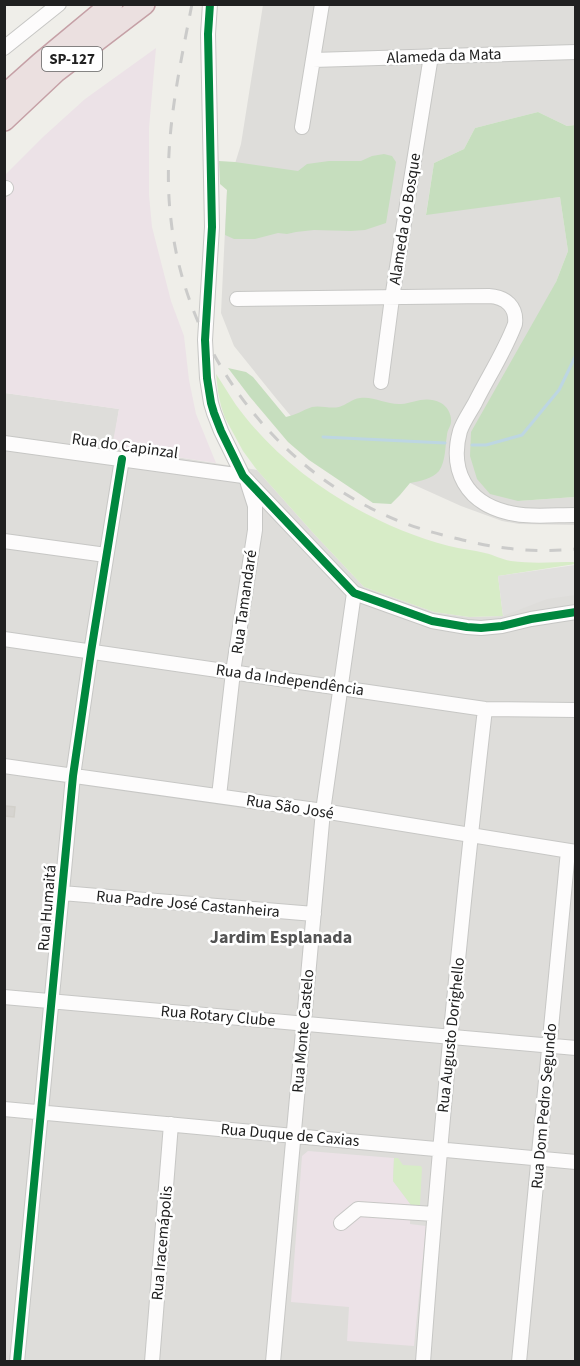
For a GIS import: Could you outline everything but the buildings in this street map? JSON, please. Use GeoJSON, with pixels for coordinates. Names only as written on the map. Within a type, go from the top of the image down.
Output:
{"type":"FeatureCollection","features":[{"type":"Feature","properties":{"kind":"highway","name":"SP-127"},"geometry":{"type":"LineString","coordinates":[[4,96],[112,4]]}},
{"type":"Feature","properties":{"kind":"highway","name":"SP-127"},"geometry":{"type":"LineString","coordinates":[[4,120],[55,72],[144,4]]}},
{"type":"Feature","properties":{"kind":"street"},"geometry":{"type":"LineString","coordinates":[[210,4],[208,34],[212,227],[205,340],[207,378],[214,413],[245,478],[354,593],[432,621],[466,627],[502,626],[576,612]]}},
{"type":"Feature","properties":{"kind":"street"},"geometry":{"type":"LineString","coordinates":[[302,127],[322,4]]}},
{"type":"Feature","properties":{"kind":"street"},"geometry":{"type":"LineString","coordinates":[[4,48],[52,6]]}},
{"type":"Feature","properties":{"kind":"street","name":"Alameda da Mata"},"geometry":{"type":"LineString","coordinates":[[313,60],[576,52]]}},
{"type":"Feature","properties":{"kind":"street","name":"Alameda do Bosque"},"geometry":{"type":"LineString","coordinates":[[381,382],[392,298],[431,56]]}},
{"type":"Feature","properties":{"kind":"street"},"geometry":{"type":"LineString","coordinates":[[237,299],[496,296],[508,302],[513,307],[516,318],[512,330],[461,430],[456,452],[462,480],[472,494],[489,506],[507,512],[525,515],[576,515]]}},
{"type":"Feature","properties":{"kind":"street","name":"Rua do Capinzal"},"geometry":{"type":"LineString","coordinates":[[4,443],[245,478]]}},
{"type":"Feature","properties":{"kind":"street","name":"Rua Humaitá"},"geometry":{"type":"LineString","coordinates":[[17,1362],[74,776],[122,459]]}},
{"type":"Feature","properties":{"kind":"street","name":"Rua Tamandaré"},"geometry":{"type":"LineString","coordinates":[[219,796],[233,672],[255,530],[255,506],[245,478]]}},
{"type":"Feature","properties":{"kind":"street"},"geometry":{"type":"LineString","coordinates":[[255,530],[259,521],[265,519],[272,518],[287,522]]}},
{"type":"Feature","properties":{"kind":"street"},"geometry":{"type":"LineString","coordinates":[[4,541],[106,555]]}},
{"type":"Feature","properties":{"kind":"street","name":"Rua Monte Castelo"},"geometry":{"type":"LineString","coordinates":[[273,1362],[323,812],[354,593]]}},
{"type":"Feature","properties":{"kind":"street"},"geometry":{"type":"LineString","coordinates":[[531,619],[561,605],[576,603]]}},
{"type":"Feature","properties":{"kind":"street","name":"Rua da Independência"},"geometry":{"type":"LineString","coordinates":[[4,639],[485,709],[576,710]]}},
{"type":"Feature","properties":{"kind":"street","name":"Rua Augusto Dorighello"},"geometry":{"type":"LineString","coordinates":[[423,1362],[440,1149],[485,709]]}},
{"type":"Feature","properties":{"kind":"street","name":"Rua São José"},"geometry":{"type":"LineString","coordinates":[[4,766],[219,796],[572,851]]}},
{"type":"Feature","properties":{"kind":"street","name":"Rua Dom Pedro Segundo"},"geometry":{"type":"LineString","coordinates":[[519,1362],[549,1046],[572,851]]}},
{"type":"Feature","properties":{"kind":"street","name":"Rua Padre José Castanheira"},"geometry":{"type":"LineString","coordinates":[[62,893],[314,914]]}},
{"type":"Feature","properties":{"kind":"street","name":"Rua Rotary Clube"},"geometry":{"type":"LineString","coordinates":[[4,998],[576,1048]]}},
{"type":"Feature","properties":{"kind":"street","name":"Rua Duque de Caxias"},"geometry":{"type":"LineString","coordinates":[[4,1109],[576,1162]]}},
{"type":"Feature","properties":{"kind":"street","name":"Rua Iracemápolis"},"geometry":{"type":"LineString","coordinates":[[152,1362],[171,1124]]}},
{"type":"Feature","properties":{"kind":"street"},"geometry":{"type":"LineString","coordinates":[[342,1222],[358,1209],[434,1214]]}},
{"type":"Feature","properties":{"kind":"shaded area"},"geometry":{"type":"Polygon","coordinates":[[[263,5],[575,5],[575,125],[567,126],[538,112],[475,128],[464,149],[434,163],[426,214],[560,197],[568,251],[556,282],[518,501],[575,497],[575,525],[519,524],[502,521],[410,483],[311,433],[290,415],[234,346],[221,313],[227,190],[241,144],[263,5]]]}},
{"type":"Feature","properties":{"kind":"shaded area"},"geometry":{"type":"Polygon","coordinates":[[[156,48],[149,128],[149,195],[152,227],[171,301],[184,336],[196,414],[216,463],[112,447],[119,409],[5,393],[5,175],[85,99],[156,48]]]}},
{"type":"Feature","properties":{"kind":"shaded area"},"geometry":{"type":"Polygon","coordinates":[[[5,393],[119,409],[113,447],[257,470],[364,587],[434,612],[469,617],[503,616],[575,565],[575,1361],[5,1362],[5,393]]]}},
{"type":"Feature","properties":{"kind":"shaded area"},"geometry":{"type":"Polygon","coordinates":[[[575,565],[575,595],[547,599],[503,616],[498,576],[575,565]]]}},
{"type":"Feature","properties":{"kind":"shaded area"},"geometry":{"type":"Polygon","coordinates":[[[308,1151],[394,1158],[393,1181],[411,1205],[410,1224],[426,1226],[414,1346],[347,1341],[349,1307],[291,1302],[302,1156],[308,1151]]]}},
{"type":"Feature","properties":{"kind":"green space"},"geometry":{"type":"Polygon","coordinates":[[[538,112],[567,126],[575,125],[575,497],[518,501],[490,494],[477,479],[470,456],[471,432],[556,282],[568,251],[560,197],[426,215],[434,163],[464,149],[475,128],[538,112]]]}},
{"type":"Feature","properties":{"kind":"green space"},"geometry":{"type":"Polygon","coordinates":[[[384,154],[392,156],[396,162],[386,223],[365,230],[314,230],[278,233],[255,239],[234,239],[225,235],[227,190],[220,184],[219,161],[298,171],[307,164],[361,161],[384,154]]]}},
{"type":"Feature","properties":{"kind":"green space"},"geometry":{"type":"Polygon","coordinates":[[[228,368],[246,372],[253,377],[286,417],[312,407],[339,407],[360,398],[396,404],[425,400],[441,403],[449,411],[451,424],[447,433],[441,467],[429,478],[410,483],[391,504],[373,503],[309,460],[288,442],[228,368]]]}},
{"type":"Feature","properties":{"kind":"green space"},"geometry":{"type":"Polygon","coordinates":[[[216,374],[236,405],[279,453],[330,493],[359,510],[419,537],[505,560],[535,563],[575,562],[575,564],[498,576],[503,616],[469,617],[434,612],[364,587],[257,470],[243,451],[225,418],[216,374]]]}},
{"type":"Feature","properties":{"kind":"green space"},"geometry":{"type":"Polygon","coordinates":[[[394,1158],[398,1158],[403,1165],[421,1166],[420,1205],[411,1205],[393,1181],[394,1158]]]}},
{"type":"Feature","properties":{"kind":"waterway"},"geometry":{"type":"LineString","coordinates":[[472,445],[486,445],[522,435],[559,390],[576,355]]}},
{"type":"Feature","properties":{"kind":"waterway"},"geometry":{"type":"LineString","coordinates":[[323,437],[445,443]]}},
{"type":"Feature","properties":{"kind":"railway"},"geometry":{"type":"LineString","coordinates":[[192,4],[170,139],[171,220],[179,267],[194,312],[214,355],[240,395],[270,432],[305,465],[343,493],[385,515],[430,532],[488,545],[531,550],[576,549]]}},
{"type":"Feature","properties":{"kind":"cycle path"},"geometry":{"type":"LineString","coordinates":[[210,4],[208,34],[212,227],[205,340],[207,378],[214,413],[243,476],[354,593],[432,621],[467,627],[502,626],[576,612]]}},
{"type":"Feature","properties":{"kind":"cycle path"},"geometry":{"type":"LineString","coordinates":[[17,1362],[73,776],[122,459]]}},
{"type":"Feature","properties":{"kind":"district","name":"Jardim Esplanada"},"geometry":{"type":"Point","coordinates":[281,937]}}]}
